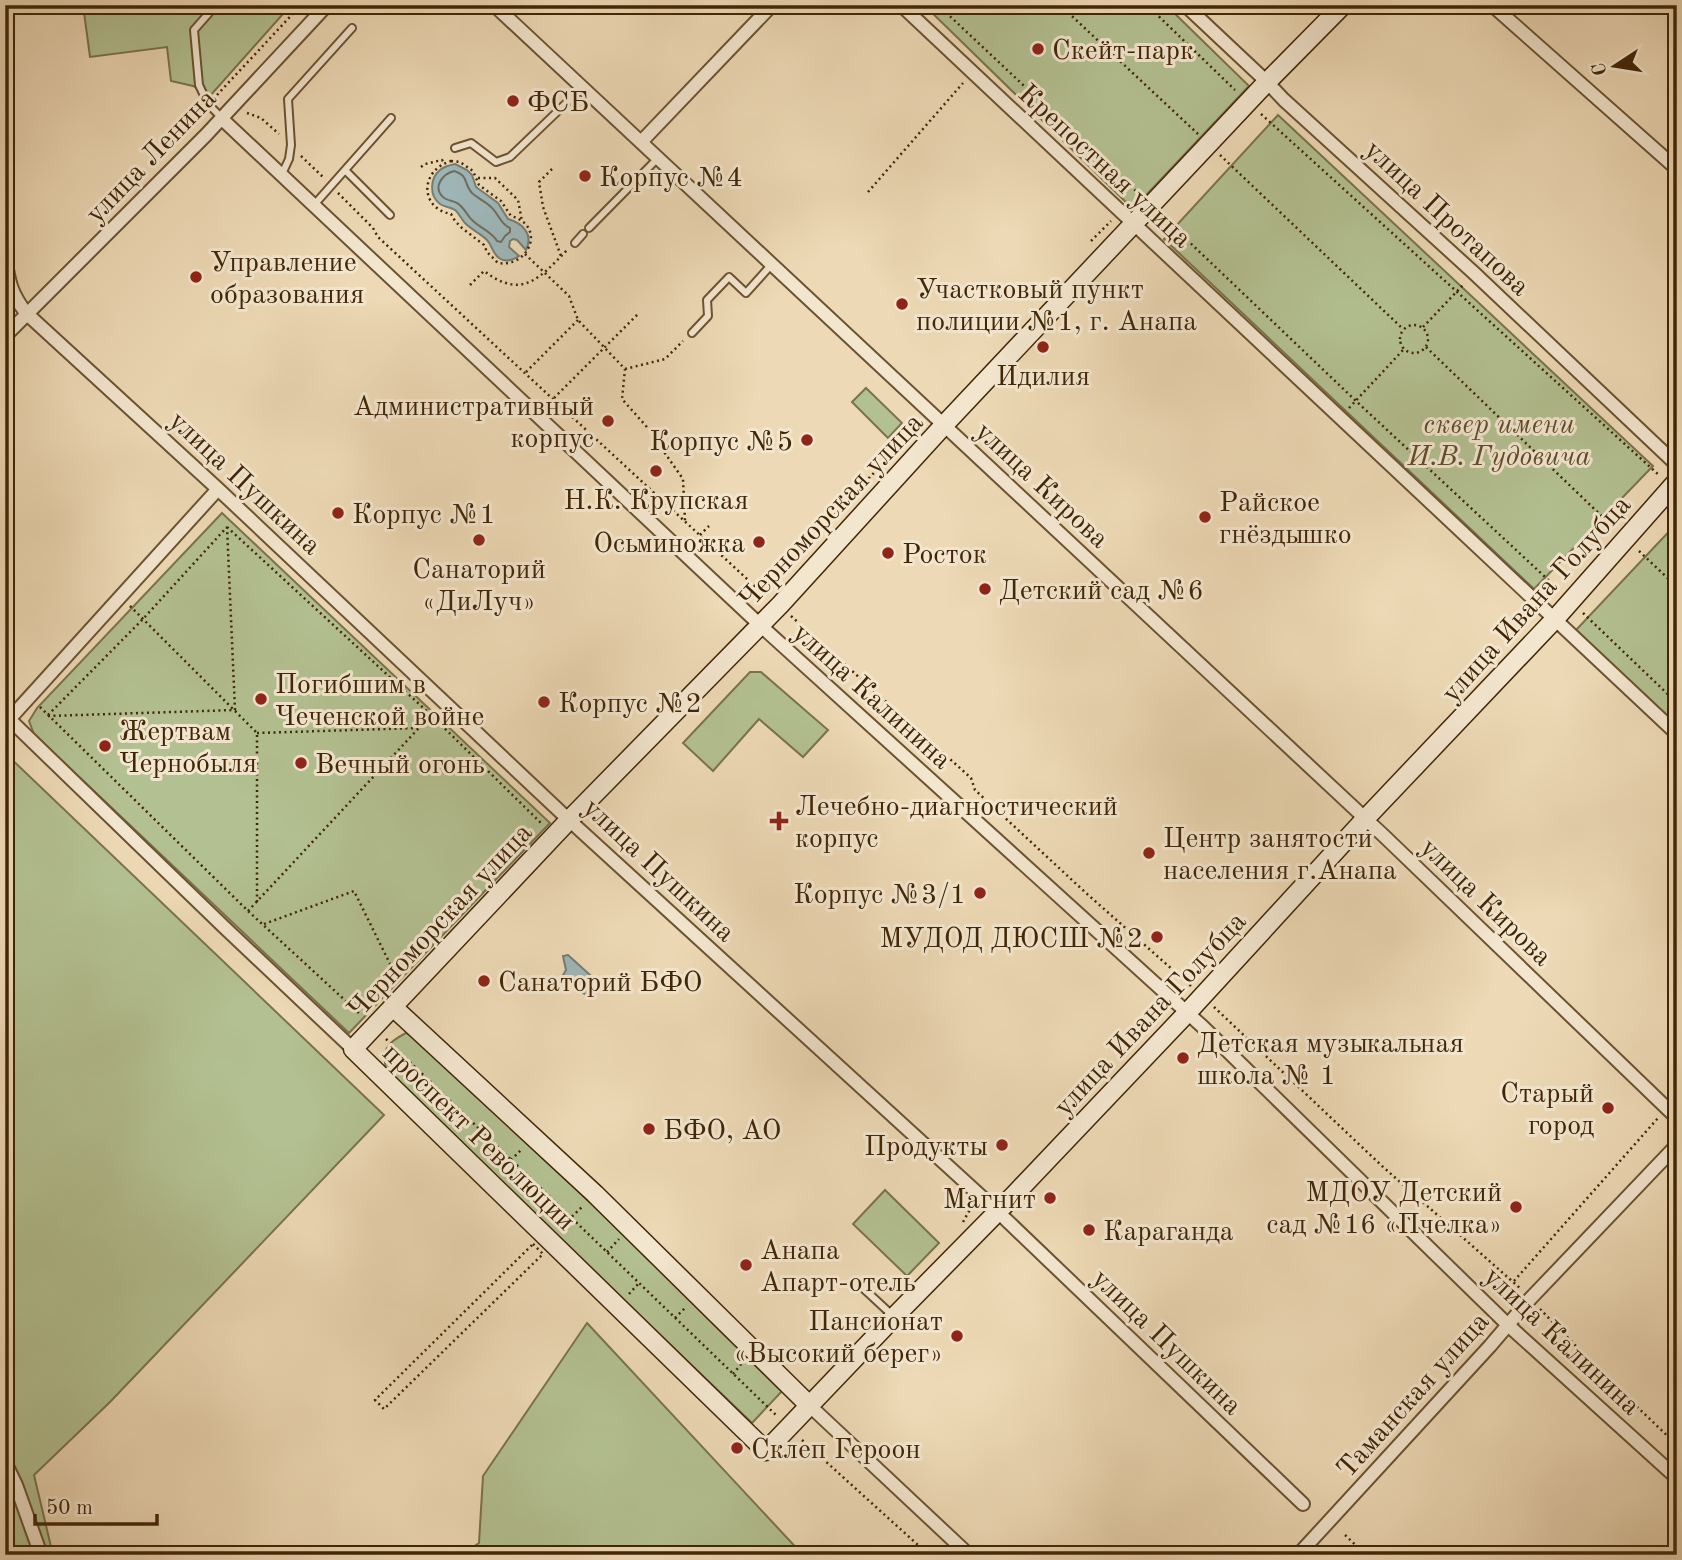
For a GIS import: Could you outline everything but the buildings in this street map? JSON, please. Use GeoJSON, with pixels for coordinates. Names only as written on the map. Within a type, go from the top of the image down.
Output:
{"type":"FeatureCollection","features":[{"type":"Feature","properties":{"kind":"street","name":"улица Ленина"},"geometry":{"type":"LineString","coordinates":[[5,336],[221,118],[327,5]]}},
{"type":"Feature","properties":{"kind":"street","name":"улица Кирова"},"geometry":{"type":"LineString","coordinates":[[494,5],[1366,819],[1677,1118]]}},
{"type":"Feature","properties":{"kind":"street"},"geometry":{"type":"LineString","coordinates":[[641,142],[772,5]]}},
{"type":"Feature","properties":{"kind":"street","name":"Крепостная улица"},"geometry":{"type":"LineString","coordinates":[[901,5],[1677,734]]}},
{"type":"Feature","properties":{"kind":"street","name":"улица Протапова"},"geometry":{"type":"LineString","coordinates":[[1185,5],[1677,465]]}},
{"type":"Feature","properties":{"kind":"street","name":"Черноморская улица"},"geometry":{"type":"LineString","coordinates":[[353,1049],[569,820],[780,605],[944,425],[1343,5]]}},
{"type":"Feature","properties":{"kind":"street"},"geometry":{"type":"LineString","coordinates":[[1492,5],[1677,169]]}},
{"type":"Feature","properties":{"kind":"street","name":"улица Калинина"},"geometry":{"type":"LineString","coordinates":[[221,118],[760,625],[1187,1013],[1508,1325],[1677,1478]]}},
{"type":"Feature","properties":{"kind":"street","name":"улица Пушкина"},"geometry":{"type":"LineString","coordinates":[[5,258],[10,285],[15,298],[26,313],[218,489],[569,820],[997,1211],[1303,1504]]}},
{"type":"Feature","properties":{"kind":"street","name":"улица Ивана Голубца"},"geometry":{"type":"LineString","coordinates":[[766,1451],[1187,1013],[1555,619],[1674,484]]}},
{"type":"Feature","properties":{"kind":"street"},"geometry":{"type":"LineString","coordinates":[[7,719],[218,489]]}},
{"type":"Feature","properties":{"kind":"street","name":"проспект Революции"},"geometry":{"type":"LineString","coordinates":[[7,719],[353,1049],[541,1246],[766,1451]]}},
{"type":"Feature","properties":{"kind":"street","name":"проспект Революции"},"geometry":{"type":"LineString","coordinates":[[393,1006],[595,1194],[809,1405],[970,1555]]}},
{"type":"Feature","properties":{"kind":"street","name":"Таманская улица"},"geometry":{"type":"LineString","coordinates":[[1298,1555],[1530,1299],[1677,1145]]}},
{"type":"Feature","properties":{"kind":"street"},"geometry":{"type":"LineString","coordinates":[[5,1462],[41,1555]]}},
{"type":"Feature","properties":{"kind":"lane"},"geometry":{"type":"LineString","coordinates":[[216,5],[194,30],[199,85],[208,104],[221,118]]}},
{"type":"Feature","properties":{"kind":"lane"},"geometry":{"type":"LineString","coordinates":[[282,174],[289,159],[291,145],[288,99],[352,28]]}},
{"type":"Feature","properties":{"kind":"lane"},"geometry":{"type":"LineString","coordinates":[[456,148],[471,144],[496,162],[510,157],[583,88]]}},
{"type":"Feature","properties":{"kind":"lane"},"geometry":{"type":"LineString","coordinates":[[314,205],[391,118]]}},
{"type":"Feature","properties":{"kind":"lane"},"geometry":{"type":"LineString","coordinates":[[575,243],[658,158]]}},
{"type":"Feature","properties":{"kind":"lane"},"geometry":{"type":"LineString","coordinates":[[345,170],[390,215]]}},
{"type":"Feature","properties":{"kind":"lane"},"geometry":{"type":"LineString","coordinates":[[692,333],[708,316],[708,300],[729,278],[746,293],[772,264]]}},
{"type":"Feature","properties":{"kind":"lane"},"geometry":{"type":"LineString","coordinates":[[864,1289],[894,1317]]}},
{"type":"Feature","properties":{"kind":"path"},"geometry":{"type":"LineString","coordinates":[[208,104],[300,5]]}},
{"type":"Feature","properties":{"kind":"path"},"geometry":{"type":"LineString","coordinates":[[938,5],[1677,702]]}},
{"type":"Feature","properties":{"kind":"path"},"geometry":{"type":"LineString","coordinates":[[1060,5],[1403,329]]}},
{"type":"Feature","properties":{"kind":"path"},"geometry":{"type":"LineString","coordinates":[[1147,5],[1248,102],[1457,292],[1674,484]]}},
{"type":"Feature","properties":{"kind":"path"},"geometry":{"type":"LineString","coordinates":[[868,192],[972,73]]}},
{"type":"Feature","properties":{"kind":"path"},"geometry":{"type":"LineString","coordinates":[[220,92],[242,111],[261,118],[291,145],[373,228],[378,237],[760,591],[905,441]]}},
{"type":"Feature","properties":{"kind":"path"},"geometry":{"type":"LineString","coordinates":[[421,167],[442,160],[444,163]]}},
{"type":"Feature","properties":{"kind":"path"},"geometry":{"type":"LineString","coordinates":[[477,178],[495,178],[518,200],[522,221],[532,240],[524,254],[512,263],[498,263],[487,252],[485,245],[462,228],[451,214],[438,209],[429,198],[428,180],[431,174],[444,163],[460,162],[473,171],[479,185],[501,201],[511,216],[522,221]]}},
{"type":"Feature","properties":{"kind":"path"},"geometry":{"type":"LineString","coordinates":[[552,169],[539,181],[543,206],[561,257]]}},
{"type":"Feature","properties":{"kind":"path"},"geometry":{"type":"LineString","coordinates":[[470,285],[484,271],[496,280],[513,286],[526,284],[546,272],[575,243]]}},
{"type":"Feature","properties":{"kind":"path"},"geometry":{"type":"LineString","coordinates":[[524,254],[569,296],[578,320],[625,369],[622,399],[646,426],[683,479],[685,521]]}},
{"type":"Feature","properties":{"kind":"path"},"geometry":{"type":"LineString","coordinates":[[1423,327],[1474,273]]}},
{"type":"Feature","properties":{"kind":"path"},"geometry":{"type":"LineString","coordinates":[[554,398],[638,314]]}},
{"type":"Feature","properties":{"kind":"path"},"geometry":{"type":"LineString","coordinates":[[526,372],[578,320]]}},
{"type":"Feature","properties":{"kind":"path"},"geometry":{"type":"LineString","coordinates":[[1415,324],[1423,327],[1427,331],[1426,348],[1414,353],[1404,349],[1400,336],[1403,329],[1415,324]]}},
{"type":"Feature","properties":{"kind":"path"},"geometry":{"type":"LineString","coordinates":[[625,369],[665,359],[692,333]]}},
{"type":"Feature","properties":{"kind":"path"},"geometry":{"type":"LineString","coordinates":[[1426,348],[1677,587]]}},
{"type":"Feature","properties":{"kind":"path"},"geometry":{"type":"LineString","coordinates":[[1340,418],[1404,349]]}},
{"type":"Feature","properties":{"kind":"path"},"geometry":{"type":"LineString","coordinates":[[700,535],[709,526]]}},
{"type":"Feature","properties":{"kind":"path"},"geometry":{"type":"LineString","coordinates":[[48,716],[143,619],[227,527]]}},
{"type":"Feature","properties":{"kind":"path"},"geometry":{"type":"LineString","coordinates":[[227,527],[235,710]]}},
{"type":"Feature","properties":{"kind":"path"},"geometry":{"type":"LineString","coordinates":[[227,527],[431,715],[543,824]]}},
{"type":"Feature","properties":{"kind":"path"},"geometry":{"type":"LineString","coordinates":[[120,597],[257,733],[257,902]]}},
{"type":"Feature","properties":{"kind":"path"},"geometry":{"type":"LineString","coordinates":[[790,615],[971,778],[975,790],[1202,996],[1382,1166]]}},
{"type":"Feature","properties":{"kind":"path"},"geometry":{"type":"LineString","coordinates":[[30,697],[248,911],[374,1027],[788,1427],[929,1555]]}},
{"type":"Feature","properties":{"kind":"path"},"geometry":{"type":"LineString","coordinates":[[248,911],[443,702]]}},
{"type":"Feature","properties":{"kind":"path"},"geometry":{"type":"LineString","coordinates":[[48,716],[235,710]]}},
{"type":"Feature","properties":{"kind":"path"},"geometry":{"type":"LineString","coordinates":[[257,733],[419,727]]}},
{"type":"Feature","properties":{"kind":"path"},"geometry":{"type":"LineString","coordinates":[[263,925],[354,891],[397,978]]}},
{"type":"Feature","properties":{"kind":"path"},"geometry":{"type":"LineString","coordinates":[[1513,1282],[1658,1118]]}},
{"type":"Feature","properties":{"kind":"path"},"geometry":{"type":"LineString","coordinates":[[541,1246],[384,1409],[375,1401],[595,1194]]}},
{"type":"Feature","properties":{"kind":"path"},"geometry":{"type":"LineString","coordinates":[[1345,1535],[1366,1555]]}},
{"type":"Feature","properties":{"kind":"green space"},"geometry":{"type":"Polygon","coordinates":[[[83,5],[291,5],[210,96],[193,86],[171,81],[167,47],[90,57],[83,5]]]}},
{"type":"Feature","properties":{"kind":"green space"},"geometry":{"type":"Polygon","coordinates":[[[924,5],[1166,5],[1249,86],[1133,209],[924,5]]]}},
{"type":"Feature","properties":{"kind":"green space","name":"сквер имени И.В. Гудовича"},"geometry":{"type":"Polygon","coordinates":[[[1278,115],[1653,466],[1534,589],[1164,239],[1278,115]]]}},
{"type":"Feature","properties":{"kind":"green space"},"geometry":{"type":"Polygon","coordinates":[[[866,388],[902,423],[888,438],[852,402],[866,388]]]}},
{"type":"Feature","properties":{"kind":"green space"},"geometry":{"type":"Polygon","coordinates":[[[222,513],[550,823],[349,1033],[34,734],[29,721],[37,708],[222,513]]]}},
{"type":"Feature","properties":{"kind":"green space"},"geometry":{"type":"Polygon","coordinates":[[[1677,523],[1677,727],[1576,630],[1677,523]]]}},
{"type":"Feature","properties":{"kind":"green space"},"geometry":{"type":"Polygon","coordinates":[[[750,672],[761,672],[828,730],[803,757],[759,719],[713,771],[683,743],[750,672]]]}},
{"type":"Feature","properties":{"kind":"green space"},"geometry":{"type":"Polygon","coordinates":[[[5,753],[384,1115],[110,1402],[34,1475],[53,1555],[9,1555],[5,1541],[5,753]]]}},
{"type":"Feature","properties":{"kind":"green space"},"geometry":{"type":"Polygon","coordinates":[[[406,1033],[416,1035],[784,1389],[752,1423],[387,1073],[385,1053],[394,1040],[406,1033]]]}},
{"type":"Feature","properties":{"kind":"green space"},"geometry":{"type":"Polygon","coordinates":[[[885,1190],[939,1243],[907,1276],[853,1224],[885,1190]]]}},
{"type":"Feature","properties":{"kind":"green space"},"geometry":{"type":"Polygon","coordinates":[[[587,1323],[803,1555],[461,1555],[479,1543],[483,1476],[587,1323]]]}},
{"type":"Feature","properties":{"kind":"water"},"geometry":{"type":"Polygon","coordinates":[[[455,164],[467,170],[476,187],[498,203],[508,219],[518,223],[528,234],[526,250],[517,240],[510,241],[509,247],[519,256],[509,260],[499,258],[487,240],[465,223],[456,211],[436,201],[432,187],[434,178],[442,169],[455,164]]]}},
{"type":"Feature","properties":{"kind":"water"},"geometry":{"type":"Polygon","coordinates":[[[568,955],[600,984],[588,997],[563,975],[566,970],[563,956],[568,955]]]}},
{"type":"Feature","properties":{"kind":"place","name":"Скейт-парк"},"geometry":{"type":"Point","coordinates":[1038,49]}},
{"type":"Feature","properties":{"kind":"place","name":"ФСБ"},"geometry":{"type":"Point","coordinates":[513,101]}},
{"type":"Feature","properties":{"kind":"place","name":"Корпус №4"},"geometry":{"type":"Point","coordinates":[585,176]}},
{"type":"Feature","properties":{"kind":"place","name":"Управление образования"},"geometry":{"type":"Point","coordinates":[196,277]}},
{"type":"Feature","properties":{"kind":"place","name":"Участковый пункт полиции №1, г. Анапа"},"geometry":{"type":"Point","coordinates":[902,304]}},
{"type":"Feature","properties":{"kind":"place","name":"Идилия"},"geometry":{"type":"Point","coordinates":[1043,347]}},
{"type":"Feature","properties":{"kind":"place","name":"Административный корпус"},"geometry":{"type":"Point","coordinates":[608,421]}},
{"type":"Feature","properties":{"kind":"place","name":"Корпус №5"},"geometry":{"type":"Point","coordinates":[807,440]}},
{"type":"Feature","properties":{"kind":"place","name":"Н.К. Крупская"},"geometry":{"type":"Point","coordinates":[656,471]}},
{"type":"Feature","properties":{"kind":"place","name":"Корпус №1"},"geometry":{"type":"Point","coordinates":[338,513]}},
{"type":"Feature","properties":{"kind":"place","name":"Райское гнёздышко"},"geometry":{"type":"Point","coordinates":[1205,517]}},
{"type":"Feature","properties":{"kind":"place","name":"Санаторий «ДиЛуч»"},"geometry":{"type":"Point","coordinates":[479,540]}},
{"type":"Feature","properties":{"kind":"place","name":"Осьминожка"},"geometry":{"type":"Point","coordinates":[759,542]}},
{"type":"Feature","properties":{"kind":"place","name":"Росток"},"geometry":{"type":"Point","coordinates":[888,553]}},
{"type":"Feature","properties":{"kind":"place","name":"Детский сад №6"},"geometry":{"type":"Point","coordinates":[985,589]}},
{"type":"Feature","properties":{"kind":"place","name":"Погибшим в Чеченской войне"},"geometry":{"type":"Point","coordinates":[261,699]}},
{"type":"Feature","properties":{"kind":"place","name":"Корпус №2"},"geometry":{"type":"Point","coordinates":[544,702]}},
{"type":"Feature","properties":{"kind":"place","name":"Жертвам Чернобыля"},"geometry":{"type":"Point","coordinates":[105,746]}},
{"type":"Feature","properties":{"kind":"place","name":"Вечный огонь"},"geometry":{"type":"Point","coordinates":[301,763]}},
{"type":"Feature","properties":{"kind":"place","name":"Лечебно-диагностический корпус"},"geometry":{"type":"Point","coordinates":[779,821]}},
{"type":"Feature","properties":{"kind":"place","name":"Центр занятости населения г.Анапа"},"geometry":{"type":"Point","coordinates":[1149,853]}},
{"type":"Feature","properties":{"kind":"place","name":"Корпус №3/1"},"geometry":{"type":"Point","coordinates":[980,893]}},
{"type":"Feature","properties":{"kind":"place","name":"МУДОД ДЮСШ №2"},"geometry":{"type":"Point","coordinates":[1157,937]}},
{"type":"Feature","properties":{"kind":"place","name":"Санаторий БФО"},"geometry":{"type":"Point","coordinates":[484,981]}},
{"type":"Feature","properties":{"kind":"place","name":"Детская музыкальная школа № 1"},"geometry":{"type":"Point","coordinates":[1183,1058]}},
{"type":"Feature","properties":{"kind":"place","name":"Старый город"},"geometry":{"type":"Point","coordinates":[1608,1108]}},
{"type":"Feature","properties":{"kind":"place","name":"БФО, АО"},"geometry":{"type":"Point","coordinates":[649,1129]}},
{"type":"Feature","properties":{"kind":"place","name":"Продукты"},"geometry":{"type":"Point","coordinates":[1002,1145]}},
{"type":"Feature","properties":{"kind":"place","name":"Магнит"},"geometry":{"type":"Point","coordinates":[1050,1198]}},
{"type":"Feature","properties":{"kind":"place","name":"МДОУ Детский сад №16 «Пчелка»"},"geometry":{"type":"Point","coordinates":[1516,1207]}},
{"type":"Feature","properties":{"kind":"place","name":"Караганда"},"geometry":{"type":"Point","coordinates":[1089,1230]}},
{"type":"Feature","properties":{"kind":"place","name":"Анапа Апарт-отель"},"geometry":{"type":"Point","coordinates":[746,1265]}},
{"type":"Feature","properties":{"kind":"place","name":"Пансионат «Высокий берег»"},"geometry":{"type":"Point","coordinates":[957,1336]}},
{"type":"Feature","properties":{"kind":"place","name":"Склеп Героон"},"geometry":{"type":"Point","coordinates":[737,1448]}}]}
